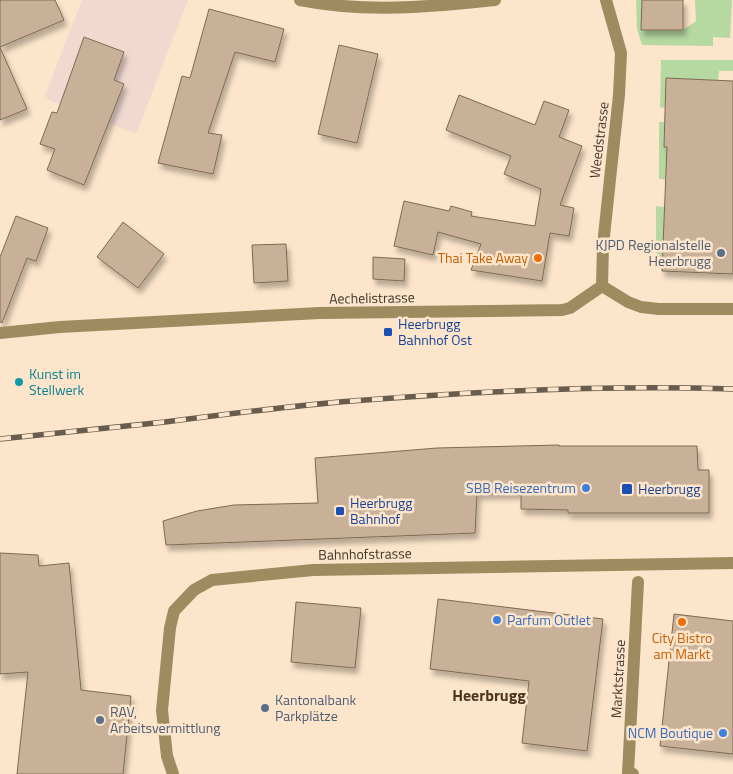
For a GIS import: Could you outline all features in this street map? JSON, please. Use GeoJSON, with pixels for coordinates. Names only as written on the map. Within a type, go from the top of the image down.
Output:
{"type":"FeatureCollection","features":[{"type":"Feature","properties":{"kind":"street"},"geometry":{"type":"LineString","coordinates":[[300,0],[358,8],[443,6],[495,0]]}},
{"type":"Feature","properties":{"kind":"street","name":"Weedstrasse"},"geometry":{"type":"LineString","coordinates":[[602,286],[603,236],[619,95],[621,53],[606,0]]}},
{"type":"Feature","properties":{"kind":"street"},"geometry":{"type":"LineString","coordinates":[[602,286],[628,302],[641,307],[659,309],[733,309]]}},
{"type":"Feature","properties":{"kind":"street","name":"Aechelistrasse"},"geometry":{"type":"LineString","coordinates":[[0,333],[60,327],[319,313],[562,310],[570,308],[602,286]]}},
{"type":"Feature","properties":{"kind":"street","name":"Bahnhofstrasse"},"geometry":{"type":"LineString","coordinates":[[172,774],[167,756],[162,710],[170,628],[174,611],[194,590],[212,580],[313,570],[733,563]]}},
{"type":"Feature","properties":{"kind":"street","name":"Marktstrasse"},"geometry":{"type":"LineString","coordinates":[[633,774],[628,774],[638,582]]}},
{"type":"Feature","properties":{"kind":"shaded area"},"geometry":{"type":"Polygon","coordinates":[[[82,0],[188,0],[136,134],[44,98],[82,0]]]}},
{"type":"Feature","properties":{"kind":"green space"},"geometry":{"type":"Polygon","coordinates":[[[636,0],[642,0],[642,30],[683,30],[696,21],[695,0],[732,0],[730,38],[713,37],[713,46],[642,45],[637,29],[636,0]]]}},
{"type":"Feature","properties":{"kind":"green space"},"geometry":{"type":"Polygon","coordinates":[[[661,60],[733,60],[733,71],[719,71],[718,80],[666,78],[665,107],[660,108],[661,60]]]}},
{"type":"Feature","properties":{"kind":"green space"},"geometry":{"type":"Polygon","coordinates":[[[659,122],[665,122],[664,147],[733,150],[733,182],[659,179],[659,122]]]}},
{"type":"Feature","properties":{"kind":"green space"},"geometry":{"type":"Polygon","coordinates":[[[656,206],[733,210],[664,226],[662,267],[656,267],[656,206]]]}},
{"type":"Feature","properties":{"kind":"building"},"geometry":{"type":"Polygon","coordinates":[[[0,0],[55,0],[64,20],[0,47],[0,0]]]}},
{"type":"Feature","properties":{"kind":"building"},"geometry":{"type":"Polygon","coordinates":[[[642,0],[683,0],[683,30],[641,30],[642,0]]]}},
{"type":"Feature","properties":{"kind":"building"},"geometry":{"type":"Polygon","coordinates":[[[209,9],[284,29],[275,62],[235,52],[208,133],[222,135],[213,174],[158,163],[182,76],[190,78],[209,9]]]}},
{"type":"Feature","properties":{"kind":"building"},"geometry":{"type":"Polygon","coordinates":[[[84,37],[124,52],[114,80],[124,84],[84,185],[47,170],[55,149],[40,144],[52,112],[57,113],[84,37]]]}},
{"type":"Feature","properties":{"kind":"building"},"geometry":{"type":"Polygon","coordinates":[[[339,45],[378,54],[357,143],[318,134],[339,45]]]}},
{"type":"Feature","properties":{"kind":"building"},"geometry":{"type":"Polygon","coordinates":[[[0,47],[27,109],[0,120],[0,47]]]}},
{"type":"Feature","properties":{"kind":"building"},"geometry":{"type":"Polygon","coordinates":[[[666,78],[733,81],[733,274],[662,271],[667,147],[664,147],[666,78]]]}},
{"type":"Feature","properties":{"kind":"building"},"geometry":{"type":"Polygon","coordinates":[[[459,95],[535,125],[544,101],[569,110],[559,137],[582,146],[560,205],[574,208],[569,236],[550,233],[542,281],[471,270],[481,244],[438,232],[433,255],[394,246],[404,201],[449,211],[451,206],[472,212],[471,216],[535,226],[541,189],[504,174],[511,156],[446,130],[459,95]]]}},
{"type":"Feature","properties":{"kind":"building"},"geometry":{"type":"Polygon","coordinates":[[[16,216],[48,228],[36,261],[27,258],[2,323],[0,322],[0,257],[16,216]]]}},
{"type":"Feature","properties":{"kind":"building"},"geometry":{"type":"Polygon","coordinates":[[[123,222],[164,254],[138,288],[97,257],[123,222]]]}},
{"type":"Feature","properties":{"kind":"building"},"geometry":{"type":"Polygon","coordinates":[[[286,244],[288,281],[254,283],[252,245],[286,244]]]}},
{"type":"Feature","properties":{"kind":"building"},"geometry":{"type":"Polygon","coordinates":[[[373,257],[405,259],[404,281],[373,279],[373,257]]]}},
{"type":"Feature","properties":{"kind":"building"},"geometry":{"type":"Polygon","coordinates":[[[559,445],[697,446],[698,470],[709,470],[709,513],[568,513],[568,510],[521,509],[521,493],[477,494],[475,533],[166,545],[163,521],[197,511],[234,505],[318,503],[315,458],[437,448],[559,445]]]}},
{"type":"Feature","properties":{"kind":"building"},"geometry":{"type":"Polygon","coordinates":[[[0,553],[38,555],[39,566],[69,563],[81,690],[131,696],[123,774],[17,774],[28,672],[0,674],[0,553]]]}},
{"type":"Feature","properties":{"kind":"building"},"geometry":{"type":"Polygon","coordinates":[[[438,599],[603,619],[587,751],[522,743],[529,681],[430,669],[438,599]]]}},
{"type":"Feature","properties":{"kind":"building"},"geometry":{"type":"Polygon","coordinates":[[[296,602],[361,608],[355,668],[291,662],[296,602]]]}},
{"type":"Feature","properties":{"kind":"building"},"geometry":{"type":"Polygon","coordinates":[[[674,614],[733,621],[733,754],[660,746],[674,614]]]}},
{"type":"Feature","properties":{"kind":"railway"},"geometry":{"type":"LineString","coordinates":[[0,439],[305,405],[400,397],[590,388],[733,389]]}},
{"type":"Feature","properties":{"kind":"place","name":"KJPD Regionalstelle Heerbrugg"},"geometry":{"type":"Point","coordinates":[721,253]}},
{"type":"Feature","properties":{"kind":"place","name":"Thai Take Away"},"geometry":{"type":"Point","coordinates":[538,258]}},
{"type":"Feature","properties":{"kind":"place","name":"Heerbrugg Bahnhof Ost"},"geometry":{"type":"Point","coordinates":[388,332]}},
{"type":"Feature","properties":{"kind":"place","name":"Kunst im Stellwerk"},"geometry":{"type":"Point","coordinates":[19,382]}},
{"type":"Feature","properties":{"kind":"place","name":"SBB Reisezentrum"},"geometry":{"type":"Point","coordinates":[586,488]}},
{"type":"Feature","properties":{"kind":"place","name":"Heerbrugg"},"geometry":{"type":"Point","coordinates":[627,489]}},
{"type":"Feature","properties":{"kind":"place","name":"Heerbrugg Bahnhof"},"geometry":{"type":"Point","coordinates":[340,511]}},
{"type":"Feature","properties":{"kind":"place","name":"Parfum Outlet"},"geometry":{"type":"Point","coordinates":[497,620]}},
{"type":"Feature","properties":{"kind":"place","name":"City Bistro am Markt"},"geometry":{"type":"Point","coordinates":[682,622]}},
{"type":"Feature","properties":{"kind":"place","name":"Kantonalbank Parkplätze"},"geometry":{"type":"Point","coordinates":[265,708]}},
{"type":"Feature","properties":{"kind":"place","name":"RAV, Arbeitsvermittlung"},"geometry":{"type":"Point","coordinates":[100,720]}},
{"type":"Feature","properties":{"kind":"place","name":"NCM Boutique"},"geometry":{"type":"Point","coordinates":[723,733]}},
{"type":"Feature","properties":{"kind":"district","name":"Heerbrugg"},"geometry":{"type":"Point","coordinates":[489,695]}}]}
